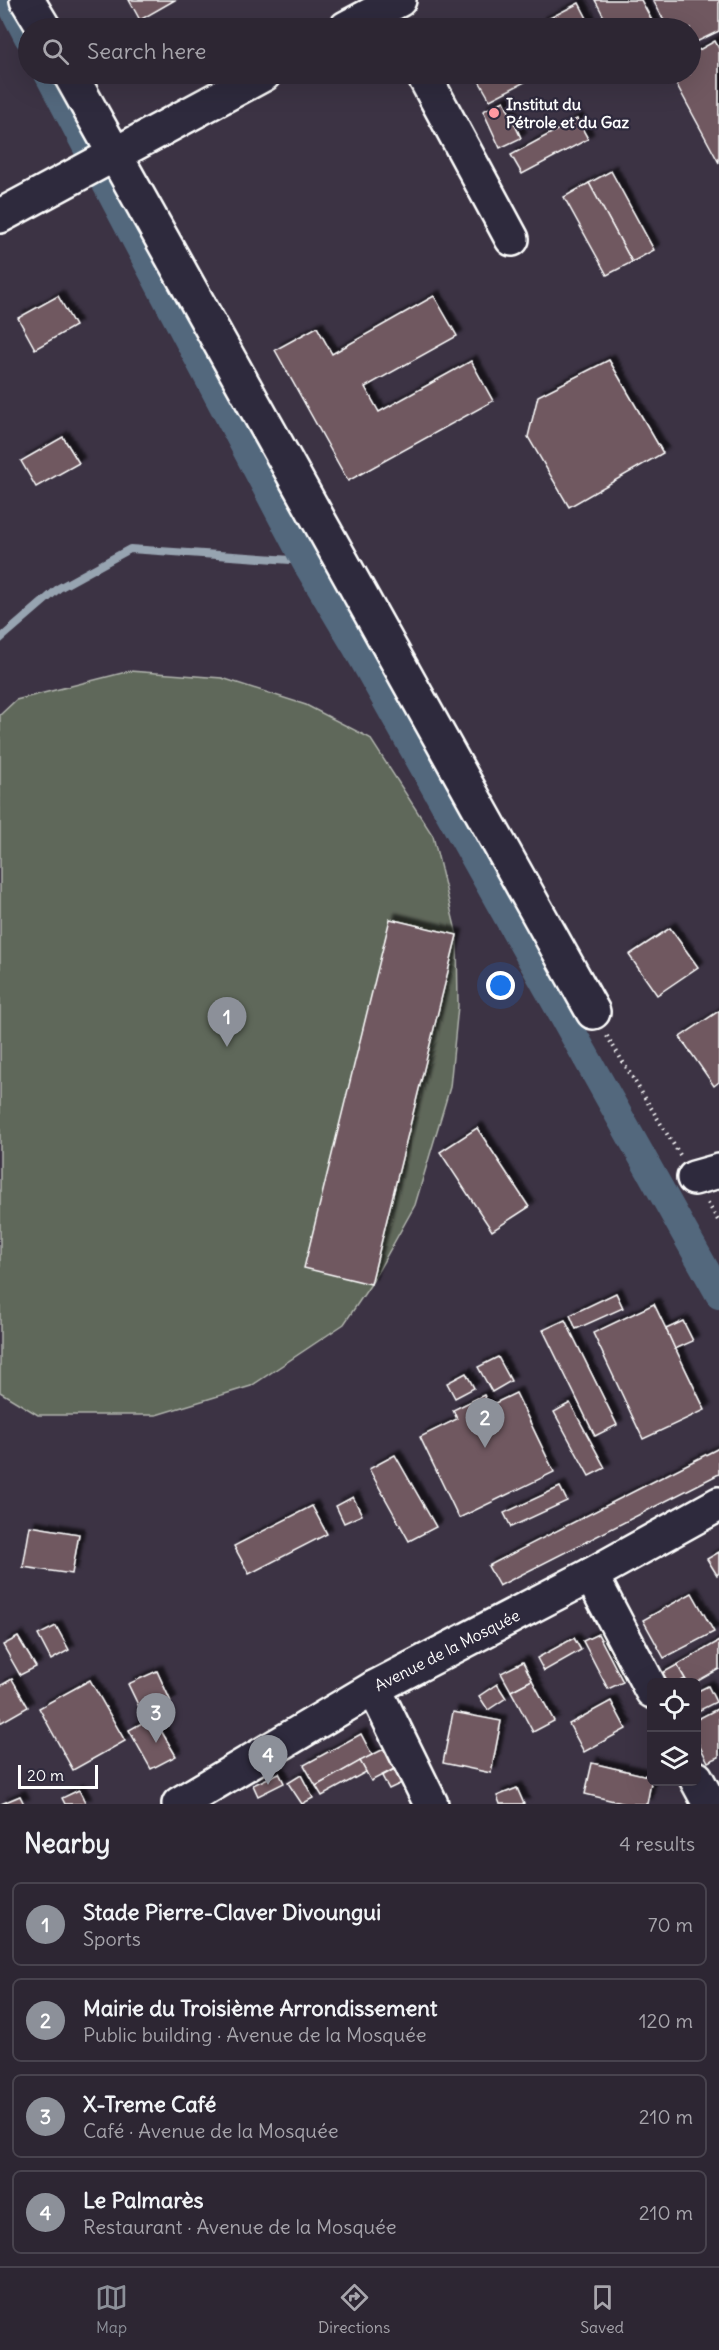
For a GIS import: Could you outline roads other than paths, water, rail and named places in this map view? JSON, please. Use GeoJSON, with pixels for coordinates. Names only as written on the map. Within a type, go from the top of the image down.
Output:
{"type":"FeatureCollection","features":[{"type":"Feature","properties":{"kind":"street"},"geometry":{"type":"LineString","coordinates":[[27,0],[38,18]]}},
{"type":"Feature","properties":{"kind":"street"},"geometry":{"type":"LineString","coordinates":[[377,18],[395,12]]}},
{"type":"Feature","properties":{"kind":"street"},"geometry":{"type":"LineString","coordinates":[[73,84],[100,163],[593,1012]]}},
{"type":"Feature","properties":{"kind":"street"},"geometry":{"type":"LineString","coordinates":[[0,216],[246,84]]}},
{"type":"Feature","properties":{"kind":"street"},"geometry":{"type":"LineString","coordinates":[[428,84],[512,239]]}},
{"type":"Feature","properties":{"kind":"street","name":"Avenue de la Mosquée"},"geometry":{"type":"LineString","coordinates":[[179,1804],[374,1688],[591,1575],[719,1504]]}},
{"type":"Feature","properties":{"kind":"street"},"geometry":{"type":"LineString","coordinates":[[591,1575],[647,1683]]}},
{"type":"Feature","properties":{"kind":"street"},"geometry":{"type":"LineString","coordinates":[[374,1688],[431,1804]]}},
{"type":"Feature","properties":{"kind":"street"},"geometry":{"type":"LineString","coordinates":[[700,1786],[710,1804]]}},
{"type":"Feature","properties":{"kind":"waterway"},"geometry":{"type":"LineString","coordinates":[[9,0],[18,18]]}},
{"type":"Feature","properties":{"kind":"waterway"},"geometry":{"type":"LineString","coordinates":[[53,84],[305,561],[355,645],[719,1294]]}},
{"type":"Feature","properties":{"kind":"waterway"},"geometry":{"type":"LineString","coordinates":[[0,639],[59,588],[130,549],[305,561]]}},
{"type":"Feature","properties":{"kind":"place","name":"Institut du Pétrole et du Gaz"},"geometry":{"type":"Point","coordinates":[494,113]}},
{"type":"Feature","properties":{"kind":"place","name":"Stade Pierre-Claver Divoungui"},"geometry":{"type":"Point","coordinates":[227,1047]}},
{"type":"Feature","properties":{"kind":"place","name":"Mairie du Troisième Arrondissement"},"geometry":{"type":"Point","coordinates":[485,1448]}},
{"type":"Feature","properties":{"kind":"place","name":"X-Treme Café"},"geometry":{"type":"Point","coordinates":[156,1743]}},
{"type":"Feature","properties":{"kind":"place","name":"Le Palmarès"},"geometry":{"type":"Point","coordinates":[268,1785]}}]}
